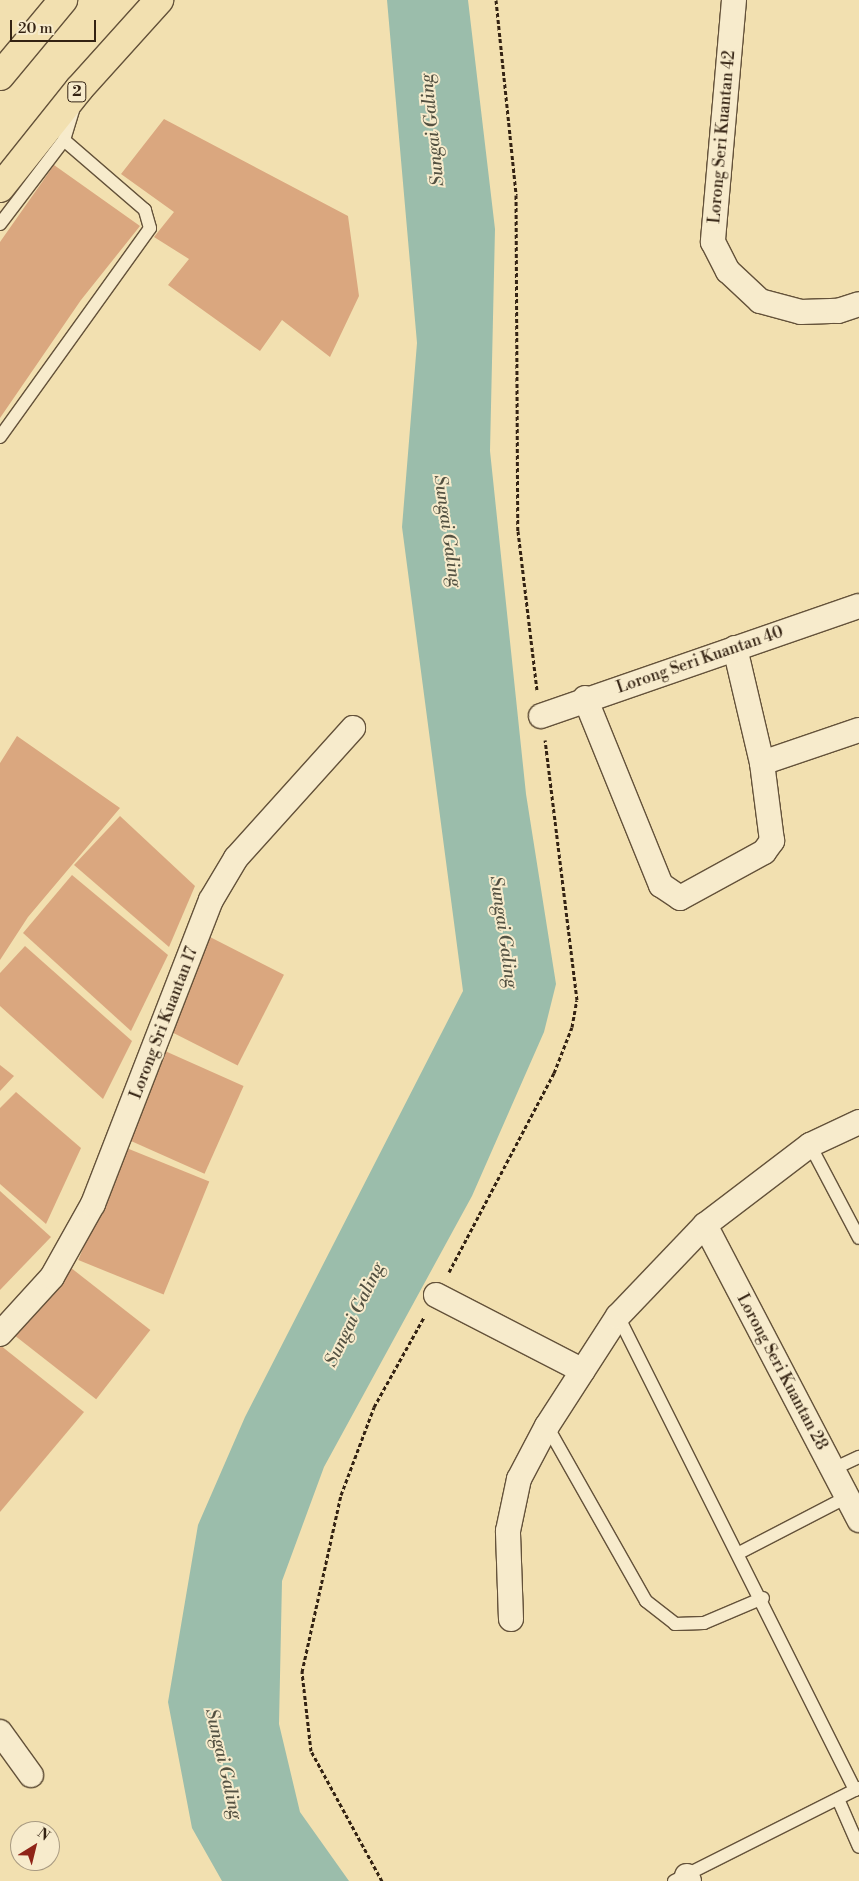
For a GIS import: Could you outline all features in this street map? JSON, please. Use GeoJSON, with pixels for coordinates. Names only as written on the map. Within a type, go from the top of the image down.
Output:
{"type":"FeatureCollection","features":[{"type":"Feature","properties":{"kind":"highway"},"geometry":{"type":"LineString","coordinates":[[0,76],[63,0]]}},
{"type":"Feature","properties":{"kind":"highway","name":"2"},"geometry":{"type":"LineString","coordinates":[[0,188],[79,89],[159,0]]}},
{"type":"Feature","properties":{"kind":"street","name":"Lorong Seri Kuantan 42"},"geometry":{"type":"LineString","coordinates":[[734,0],[713,242],[728,271],[760,300],[801,312],[838,311],[859,304]]}},
{"type":"Feature","properties":{"kind":"street","name":"Lorong Seri Kuantan 40"},"geometry":{"type":"LineString","coordinates":[[541,716],[585,698],[859,606]]}},
{"type":"Feature","properties":{"kind":"street"},"geometry":{"type":"LineString","coordinates":[[585,698],[661,886],[680,898],[758,856],[772,841],[762,763],[735,648]]}},
{"type":"Feature","properties":{"kind":"street","name":"Lorong Sri Kuantan 17"},"geometry":{"type":"LineString","coordinates":[[0,1334],[52,1277],[93,1204],[211,900],[236,858],[353,728]]}},
{"type":"Feature","properties":{"kind":"street"},"geometry":{"type":"LineString","coordinates":[[762,763],[859,730]]}},
{"type":"Feature","properties":{"kind":"street"},"geometry":{"type":"LineString","coordinates":[[511,1619],[508,1531],[519,1479],[547,1426],[618,1316],[705,1225],[810,1145],[859,1122]]}},
{"type":"Feature","properties":{"kind":"street","name":"Lorong Seri Kuantan 28"},"geometry":{"type":"LineString","coordinates":[[705,1225],[859,1520]]}},
{"type":"Feature","properties":{"kind":"street"},"geometry":{"type":"LineString","coordinates":[[436,1294],[583,1371]]}},
{"type":"Feature","properties":{"kind":"street"},"geometry":{"type":"LineString","coordinates":[[0,1732],[31,1775]]}},
{"type":"Feature","properties":{"kind":"lane"},"geometry":{"type":"LineString","coordinates":[[0,224],[64,140],[79,89]]}},
{"type":"Feature","properties":{"kind":"lane"},"geometry":{"type":"LineString","coordinates":[[0,437],[150,228],[145,210],[64,140]]}},
{"type":"Feature","properties":{"kind":"lane"},"geometry":{"type":"LineString","coordinates":[[810,1145],[859,1238]]}},
{"type":"Feature","properties":{"kind":"lane"},"geometry":{"type":"LineString","coordinates":[[618,1316],[763,1598],[857,1789],[684,1879]]}},
{"type":"Feature","properties":{"kind":"lane"},"geometry":{"type":"LineString","coordinates":[[547,1426],[646,1601],[675,1624],[704,1623],[763,1598]]}},
{"type":"Feature","properties":{"kind":"lane"},"geometry":{"type":"LineString","coordinates":[[832,1469],[859,1457]]}},
{"type":"Feature","properties":{"kind":"lane"},"geometry":{"type":"LineString","coordinates":[[739,1553],[847,1497]]}},
{"type":"Feature","properties":{"kind":"lane"},"geometry":{"type":"LineString","coordinates":[[838,1799],[859,1847]]}},
{"type":"Feature","properties":{"kind":"path"},"geometry":{"type":"LineString","coordinates":[[382,1881],[311,1751],[302,1672],[341,1494],[374,1408],[554,1073],[572,1027],[577,1000],[572,946],[518,531],[516,195],[496,0]]}},
{"type":"Feature","properties":{"kind":"water","name":"Sungai Galing"},"geometry":{"type":"Polygon","coordinates":[[[387,0],[468,0],[495,229],[490,451],[526,794],[556,984],[544,1032],[472,1196],[324,1467],[282,1581],[279,1724],[300,1812],[349,1881],[222,1881],[192,1828],[168,1702],[198,1525],[245,1417],[463,991],[402,527],[417,343],[387,0]]]}},
{"type":"Feature","properties":{"kind":"building"},"geometry":{"type":"Polygon","coordinates":[[[164,119],[348,216],[359,296],[330,357],[282,320],[260,351],[168,285],[189,259],[154,237],[174,212],[121,174],[164,119]]]}},
{"type":"Feature","properties":{"kind":"building"},"geometry":{"type":"Polygon","coordinates":[[[54,165],[140,226],[81,300],[0,418],[0,242],[54,165]]]}},
{"type":"Feature","properties":{"kind":"building"},"geometry":{"type":"Polygon","coordinates":[[[17,736],[120,808],[28,917],[0,960],[0,763],[17,736]]]}},
{"type":"Feature","properties":{"kind":"building"},"geometry":{"type":"Polygon","coordinates":[[[120,816],[195,886],[169,947],[74,865],[120,816]]]}},
{"type":"Feature","properties":{"kind":"building"},"geometry":{"type":"Polygon","coordinates":[[[72,875],[168,955],[131,1031],[23,933],[72,875]]]}},
{"type":"Feature","properties":{"kind":"building"},"geometry":{"type":"Polygon","coordinates":[[[210,937],[284,975],[238,1066],[164,1028],[210,937]]]}},
{"type":"Feature","properties":{"kind":"building"},"geometry":{"type":"Polygon","coordinates":[[[25,946],[132,1041],[103,1099],[0,1006],[0,973],[25,946]]]}},
{"type":"Feature","properties":{"kind":"building"},"geometry":{"type":"Polygon","coordinates":[[[165,1051],[244,1086],[205,1174],[126,1139],[165,1051]]]}},
{"type":"Feature","properties":{"kind":"building"},"geometry":{"type":"Polygon","coordinates":[[[0,1065],[14,1076],[0,1091],[0,1065]]]}},
{"type":"Feature","properties":{"kind":"building"},"geometry":{"type":"Polygon","coordinates":[[[16,1092],[81,1148],[46,1224],[0,1184],[0,1108],[16,1092]]]}},
{"type":"Feature","properties":{"kind":"building"},"geometry":{"type":"Polygon","coordinates":[[[124,1147],[209,1181],[164,1295],[78,1260],[124,1147]]]}},
{"type":"Feature","properties":{"kind":"building"},"geometry":{"type":"Polygon","coordinates":[[[0,1191],[51,1237],[0,1290],[0,1191]]]}},
{"type":"Feature","properties":{"kind":"building"},"geometry":{"type":"Polygon","coordinates":[[[66,1264],[150,1330],[96,1399],[12,1333],[66,1264]]]}},
{"type":"Feature","properties":{"kind":"building"},"geometry":{"type":"Polygon","coordinates":[[[0,1345],[84,1412],[0,1512],[0,1345]]]}}]}
